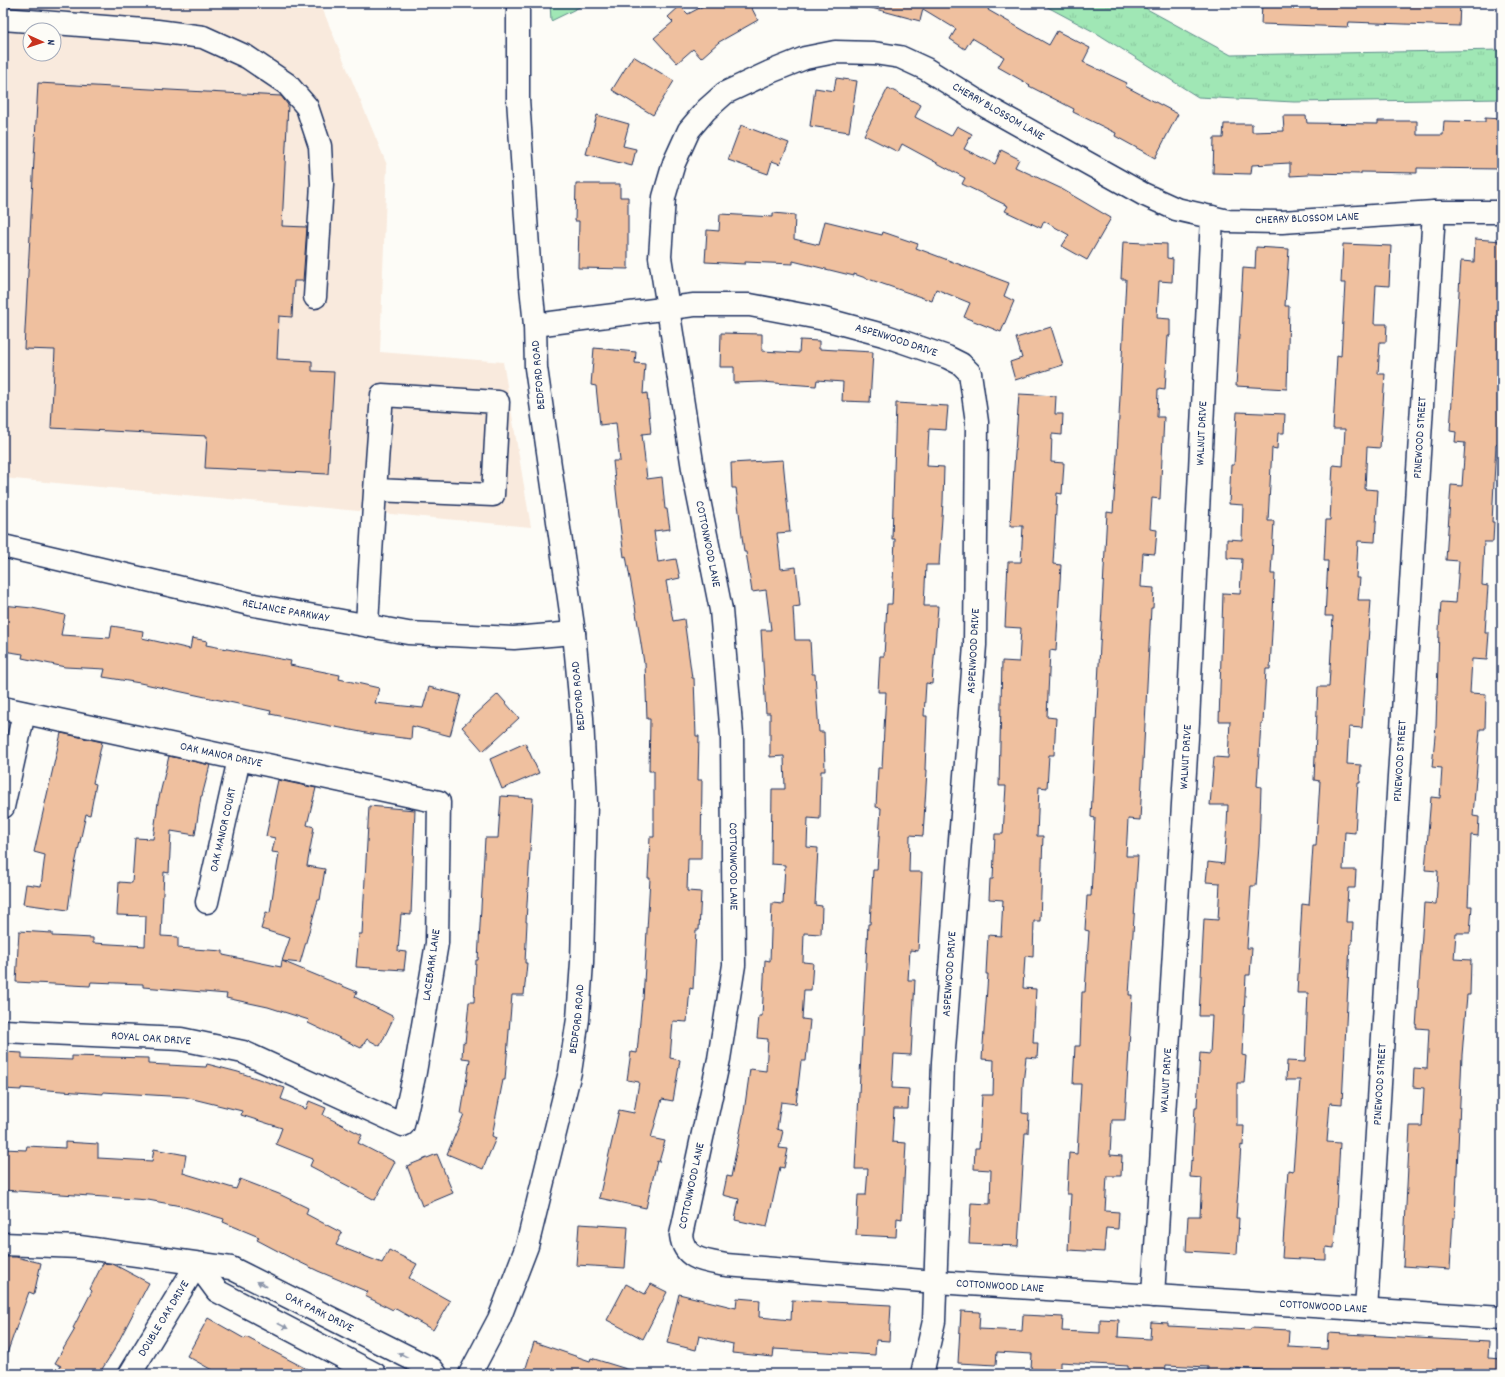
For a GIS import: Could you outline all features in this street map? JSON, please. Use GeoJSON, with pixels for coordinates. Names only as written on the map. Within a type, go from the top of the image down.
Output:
{"type":"FeatureCollection","features":[{"type":"Feature","properties":{"kind":"street","name":"BEDFORD ROAD"},"geometry":{"type":"LineString","coordinates":[[470,1374],[499,1319],[527,1246],[570,1072],[578,1019],[582,962],[586,804],[582,718],[574,633],[536,368],[536,325],[530,277],[518,99],[518,3]]}},
{"type":"Feature","properties":{"kind":"street"},"geometry":{"type":"LineString","coordinates":[[3,19],[157,31],[203,38],[247,57],[287,84],[307,107],[320,146],[322,184],[315,297]]}},
{"type":"Feature","properties":{"kind":"street","name":"CHERRY BLOSSOM LANE"},"geometry":{"type":"LineString","coordinates":[[668,308],[660,257],[664,198],[674,163],[689,130],[706,110],[726,93],[770,72],[805,58],[835,52],[874,53],[900,57],[926,69],[987,107],[1143,194],[1176,209],[1228,221],[1282,222],[1434,212],[1502,212]]}},
{"type":"Feature","properties":{"kind":"street","name":"PINEWOOD STREET"},"geometry":{"type":"LineString","coordinates":[[1366,1310],[1434,212]]}},
{"type":"Feature","properties":{"kind":"street","name":"WALNUT DRIVE"},"geometry":{"type":"LineString","coordinates":[[1153,1296],[1188,722],[1212,217]]}},
{"type":"Feature","properties":{"kind":"street","name":"ASPENWOOD DRIVE"},"geometry":{"type":"LineString","coordinates":[[536,325],[694,305],[750,305],[824,319],[883,335],[947,357],[961,364],[970,373],[977,422],[976,645],[944,1062],[934,1321],[922,1374]]}},
{"type":"Feature","properties":{"kind":"street","name":"COTTONWOOD LANE"},"geometry":{"type":"LineString","coordinates":[[668,308],[694,475],[721,610],[732,736],[734,965],[719,1059],[682,1235],[682,1244],[692,1256],[703,1261],[726,1265],[936,1282],[1502,1318]]}},
{"type":"Feature","properties":{"kind":"street"},"geometry":{"type":"LineString","coordinates":[[367,625],[375,490],[382,395],[498,402],[493,495],[375,490]]}},
{"type":"Feature","properties":{"kind":"street","name":"RELIANCE PARKWAY"},"geometry":{"type":"LineString","coordinates":[[3,546],[254,605],[408,633],[514,638],[574,633]]}},
{"type":"Feature","properties":{"kind":"street","name":"OAK MANOR DRIVE"},"geometry":{"type":"LineString","coordinates":[[3,708],[439,802]]}},
{"type":"Feature","properties":{"kind":"street"},"geometry":{"type":"LineString","coordinates":[[3,807],[24,712]]}},
{"type":"Feature","properties":{"kind":"street","name":"OAK MANOR COURT"},"geometry":{"type":"LineString","coordinates":[[207,902],[239,759]]}},
{"type":"Feature","properties":{"kind":"street","name":"LACEBARK LANE"},"geometry":{"type":"LineString","coordinates":[[403,1125],[415,1072],[437,943],[439,802]]}},
{"type":"Feature","properties":{"kind":"street","name":"ROYAL OAK DRIVE"},"geometry":{"type":"LineString","coordinates":[[3,1031],[181,1039],[243,1052],[403,1125]]}},
{"type":"Feature","properties":{"kind":"street","name":"OAK PARK DRIVE"},"geometry":{"type":"LineString","coordinates":[[3,1244],[79,1247],[231,1268],[432,1369],[436,1374]]}},
{"type":"Feature","properties":{"kind":"street"},"geometry":{"type":"LineString","coordinates":[[197,1264],[217,1291],[375,1374]]}},
{"type":"Feature","properties":{"kind":"street","name":"DOUBLE OAK DRIVE"},"geometry":{"type":"LineString","coordinates":[[130,1374],[197,1264]]}},
{"type":"Feature","properties":{"kind":"street"},"geometry":{"type":"LineString","coordinates":[[312,1342],[324,1316]]}},
{"type":"Feature","properties":{"kind":"shaded area"},"geometry":{"type":"Polygon","coordinates":[[[3,3],[320,3],[387,165],[380,352],[503,362],[531,527],[3,478],[3,3]]]}},
{"type":"Feature","properties":{"kind":"green space"},"geometry":{"type":"Polygon","coordinates":[[[550,3],[588,3],[551,21],[550,3]]]}},
{"type":"Feature","properties":{"kind":"green space"},"geometry":{"type":"Polygon","coordinates":[[[1040,3],[1136,3],[1231,55],[1502,50],[1502,99],[1294,102],[1198,97],[1098,34],[1040,3]]]}},
{"type":"Feature","properties":{"kind":"building"},"geometry":{"type":"Polygon","coordinates":[[[709,3],[749,3],[758,20],[719,42],[701,58],[693,49],[677,63],[654,38],[673,22],[668,17],[680,6],[688,14],[709,3]]]}},
{"type":"Feature","properties":{"kind":"building"},"geometry":{"type":"Polygon","coordinates":[[[869,3],[980,3],[989,8],[988,10],[1049,45],[1057,31],[1090,48],[1083,62],[1127,83],[1125,86],[1178,114],[1155,158],[1115,136],[1116,133],[1073,112],[1074,109],[1029,86],[1030,85],[998,67],[1004,57],[972,38],[965,49],[950,39],[956,29],[923,9],[920,21],[868,7],[869,3]]]}},
{"type":"Feature","properties":{"kind":"building"},"geometry":{"type":"Polygon","coordinates":[[[1262,3],[1460,3],[1459,26],[1349,22],[1348,27],[1261,24],[1262,3]]]}},
{"type":"Feature","properties":{"kind":"building"},"geometry":{"type":"Polygon","coordinates":[[[633,56],[674,81],[653,115],[612,90],[633,56]]]}},
{"type":"Feature","properties":{"kind":"building"},"geometry":{"type":"Polygon","coordinates":[[[836,78],[857,81],[849,132],[810,126],[815,88],[834,91],[836,78]]]}},
{"type":"Feature","properties":{"kind":"building"},"geometry":{"type":"Polygon","coordinates":[[[38,83],[281,96],[288,105],[282,226],[307,227],[303,281],[294,281],[292,317],[279,316],[277,359],[312,361],[312,371],[334,372],[328,474],[205,468],[207,436],[51,428],[55,350],[24,349],[38,83]]]}},
{"type":"Feature","properties":{"kind":"building"},"geometry":{"type":"Polygon","coordinates":[[[888,88],[921,105],[915,117],[951,136],[957,126],[972,134],[964,149],[995,164],[1001,150],[1019,159],[1015,167],[1060,188],[1111,218],[1087,260],[1062,246],[1069,235],[1044,221],[1041,228],[1005,211],[1008,206],[962,184],[965,178],[902,144],[898,152],[864,135],[888,88]]]}},
{"type":"Feature","properties":{"kind":"building"},"geometry":{"type":"Polygon","coordinates":[[[597,115],[629,124],[623,146],[636,149],[632,166],[586,154],[597,115]]]}},
{"type":"Feature","properties":{"kind":"building"},"geometry":{"type":"Polygon","coordinates":[[[1283,116],[1306,116],[1307,123],[1378,124],[1378,121],[1417,121],[1417,135],[1443,135],[1444,121],[1485,122],[1485,118],[1502,119],[1502,169],[1417,168],[1417,173],[1308,173],[1308,175],[1290,176],[1290,163],[1252,165],[1251,174],[1213,173],[1214,138],[1223,138],[1224,124],[1252,124],[1252,132],[1284,131],[1283,116]]]}},
{"type":"Feature","properties":{"kind":"building"},"geometry":{"type":"Polygon","coordinates":[[[741,125],[789,143],[780,164],[772,161],[768,174],[728,160],[741,125]]]}},
{"type":"Feature","properties":{"kind":"building"},"geometry":{"type":"Polygon","coordinates":[[[576,184],[620,184],[620,197],[628,197],[628,269],[578,268],[579,221],[575,221],[576,184]]]}},
{"type":"Feature","properties":{"kind":"building"},"geometry":{"type":"Polygon","coordinates":[[[773,213],[795,215],[794,239],[819,245],[825,221],[882,235],[883,232],[918,244],[916,248],[1009,283],[1004,296],[1014,301],[1001,332],[964,317],[970,303],[936,289],[932,301],[854,274],[854,276],[793,261],[793,264],[705,262],[707,230],[719,231],[720,214],[773,217],[773,213]]]}},
{"type":"Feature","properties":{"kind":"building"},"geometry":{"type":"Polygon","coordinates":[[[1475,239],[1502,241],[1502,425],[1501,445],[1496,444],[1492,522],[1494,522],[1493,542],[1484,542],[1482,585],[1488,586],[1485,633],[1489,633],[1487,660],[1472,659],[1470,693],[1486,694],[1485,729],[1480,729],[1473,816],[1479,817],[1478,836],[1471,835],[1468,906],[1472,906],[1470,933],[1456,933],[1454,959],[1471,960],[1470,995],[1467,995],[1462,1055],[1455,1218],[1453,1218],[1450,1269],[1403,1266],[1410,1126],[1422,1126],[1424,1088],[1413,1087],[1414,1068],[1427,1069],[1429,1029],[1416,1028],[1424,903],[1436,904],[1438,871],[1425,870],[1431,797],[1440,798],[1442,768],[1432,767],[1436,726],[1441,602],[1456,603],[1459,561],[1446,560],[1451,485],[1462,486],[1465,443],[1455,442],[1456,432],[1450,431],[1461,261],[1474,262],[1475,239]]]}},
{"type":"Feature","properties":{"kind":"building"},"geometry":{"type":"Polygon","coordinates":[[[1123,242],[1167,244],[1167,258],[1173,259],[1172,282],[1159,281],[1157,318],[1170,319],[1170,336],[1168,336],[1165,390],[1158,389],[1157,417],[1164,417],[1160,499],[1152,498],[1150,529],[1157,530],[1155,554],[1143,553],[1141,587],[1154,588],[1153,608],[1151,608],[1140,820],[1128,819],[1126,856],[1138,856],[1129,995],[1132,995],[1125,1120],[1112,1120],[1110,1155],[1122,1156],[1121,1176],[1107,1176],[1105,1211],[1119,1212],[1118,1229],[1106,1228],[1104,1252],[1068,1250],[1071,1194],[1067,1194],[1069,1153],[1077,1154],[1081,1084],[1073,1084],[1075,1046],[1080,1046],[1082,992],[1085,992],[1089,931],[1085,930],[1087,896],[1091,896],[1095,818],[1091,817],[1107,512],[1113,513],[1126,279],[1121,279],[1123,242]]]}},
{"type":"Feature","properties":{"kind":"building"},"geometry":{"type":"Polygon","coordinates":[[[1343,244],[1391,246],[1389,286],[1376,285],[1374,324],[1387,324],[1386,342],[1380,342],[1378,374],[1385,374],[1380,448],[1367,447],[1365,489],[1378,490],[1375,542],[1358,541],[1356,578],[1360,578],[1358,600],[1371,600],[1362,728],[1349,727],[1347,764],[1361,765],[1360,783],[1358,783],[1355,833],[1345,832],[1343,870],[1356,870],[1355,888],[1348,888],[1346,922],[1353,922],[1352,944],[1350,944],[1342,1104],[1330,1103],[1327,1142],[1340,1143],[1334,1248],[1326,1247],[1326,1260],[1282,1258],[1288,1170],[1293,1171],[1300,1080],[1286,1080],[1287,1061],[1305,1062],[1308,993],[1297,993],[1302,904],[1309,905],[1313,846],[1316,846],[1320,781],[1314,780],[1318,687],[1329,687],[1333,616],[1325,616],[1328,561],[1324,561],[1326,520],[1330,520],[1333,465],[1343,466],[1345,429],[1333,429],[1337,355],[1341,356],[1345,283],[1341,283],[1343,244]]]}},
{"type":"Feature","properties":{"kind":"building"},"geometry":{"type":"Polygon","coordinates":[[[1256,247],[1289,249],[1285,306],[1289,306],[1287,389],[1236,386],[1243,268],[1255,269],[1256,247]]]}},
{"type":"Feature","properties":{"kind":"building"},"geometry":{"type":"Polygon","coordinates":[[[1051,327],[1063,365],[1015,380],[1010,362],[1022,358],[1016,338],[1051,327]]]}},
{"type":"Feature","properties":{"kind":"building"},"geometry":{"type":"Polygon","coordinates":[[[721,333],[762,334],[762,351],[799,353],[800,340],[819,341],[819,349],[873,352],[870,402],[842,401],[843,382],[817,380],[816,386],[761,382],[734,383],[734,367],[720,367],[721,333]]]}},
{"type":"Feature","properties":{"kind":"building"},"geometry":{"type":"Polygon","coordinates":[[[594,348],[636,352],[635,363],[645,364],[643,394],[647,393],[651,433],[642,434],[647,479],[662,477],[665,509],[667,509],[670,529],[654,531],[658,562],[676,559],[680,578],[666,581],[673,621],[684,619],[692,678],[694,678],[696,736],[699,736],[698,780],[702,780],[701,859],[688,859],[687,891],[701,892],[699,930],[696,930],[693,989],[690,988],[687,1022],[673,1021],[670,1058],[680,1060],[673,1101],[662,1099],[651,1138],[665,1141],[659,1162],[657,1161],[646,1208],[599,1198],[619,1110],[634,1113],[639,1082],[627,1080],[631,1052],[637,1053],[643,1000],[650,878],[648,878],[650,837],[654,837],[654,771],[649,771],[650,719],[647,719],[645,663],[626,556],[624,557],[617,499],[613,461],[620,461],[616,423],[600,425],[596,386],[591,385],[594,348]]]}},
{"type":"Feature","properties":{"kind":"building"},"geometry":{"type":"Polygon","coordinates":[[[1019,394],[1056,396],[1055,414],[1063,414],[1062,435],[1052,434],[1051,462],[1064,463],[1062,494],[1057,493],[1053,564],[1061,565],[1056,651],[1050,650],[1047,717],[1056,718],[1054,755],[1049,755],[1047,788],[1039,787],[1037,836],[1043,836],[1040,921],[1034,921],[1033,957],[1025,956],[1023,988],[1036,989],[1033,1043],[1038,1043],[1037,1058],[1026,1057],[1023,1084],[1022,1113],[1029,1114],[1028,1133],[1025,1133],[1018,1246],[969,1244],[971,1203],[990,1204],[991,1170],[974,1169],[975,1148],[979,1148],[982,1095],[993,1095],[994,1060],[982,1059],[988,974],[986,974],[988,935],[1001,936],[1003,900],[989,899],[990,879],[993,879],[995,834],[1003,834],[1006,786],[999,786],[1002,661],[1019,662],[1021,628],[1005,627],[1008,562],[1021,562],[1023,526],[1010,526],[1019,394]]]}},
{"type":"Feature","properties":{"kind":"building"},"geometry":{"type":"Polygon","coordinates":[[[896,403],[948,406],[946,430],[929,429],[927,466],[944,467],[943,502],[939,565],[926,565],[924,606],[938,606],[932,684],[926,683],[924,716],[927,716],[925,770],[927,770],[923,836],[910,835],[909,872],[922,872],[918,951],[910,950],[908,980],[915,980],[911,1055],[894,1054],[892,1088],[909,1089],[908,1109],[894,1109],[892,1142],[906,1143],[902,1219],[897,1218],[896,1237],[856,1235],[858,1195],[866,1195],[868,1169],[855,1169],[868,924],[870,924],[873,870],[877,870],[881,808],[876,807],[878,768],[882,768],[886,692],[878,692],[880,656],[884,656],[887,604],[892,604],[895,539],[892,539],[896,403]]]}},
{"type":"Feature","properties":{"kind":"building"},"geometry":{"type":"Polygon","coordinates":[[[1237,412],[1285,414],[1284,433],[1278,433],[1277,449],[1272,448],[1268,521],[1274,521],[1271,574],[1275,574],[1270,669],[1266,669],[1257,786],[1261,787],[1259,846],[1256,886],[1251,886],[1247,948],[1252,948],[1250,975],[1246,975],[1242,1055],[1246,1056],[1244,1083],[1237,1083],[1237,1126],[1244,1126],[1243,1146],[1241,1145],[1236,1218],[1239,1218],[1237,1254],[1186,1251],[1188,1216],[1200,1216],[1202,1178],[1190,1177],[1195,1107],[1197,1107],[1200,1053],[1210,1054],[1212,1016],[1199,1016],[1204,919],[1218,920],[1220,883],[1206,882],[1208,862],[1224,864],[1227,825],[1228,805],[1210,805],[1214,757],[1228,758],[1230,721],[1219,721],[1223,593],[1240,594],[1242,559],[1227,558],[1227,539],[1242,540],[1243,505],[1229,504],[1231,465],[1234,465],[1237,412]]]}},
{"type":"Feature","properties":{"kind":"building"},"geometry":{"type":"Polygon","coordinates":[[[783,460],[790,532],[777,533],[781,569],[796,567],[800,606],[793,607],[795,640],[810,640],[812,674],[815,674],[819,732],[824,732],[825,771],[821,771],[820,819],[808,818],[807,847],[818,848],[815,905],[822,906],[821,934],[804,933],[803,962],[813,963],[811,990],[804,990],[802,1019],[810,1020],[806,1061],[801,1061],[796,1104],[781,1102],[777,1129],[783,1131],[779,1148],[788,1149],[784,1168],[780,1167],[767,1227],[735,1220],[739,1199],[723,1195],[727,1176],[731,1177],[744,1112],[750,1069],[766,1071],[768,1039],[757,1038],[759,1016],[762,1016],[765,960],[770,961],[772,903],[783,904],[785,865],[771,864],[772,789],[785,789],[784,756],[770,757],[770,713],[766,713],[761,630],[771,630],[766,590],[752,592],[746,552],[744,552],[736,488],[732,488],[731,463],[783,460]]]}},
{"type":"Feature","properties":{"kind":"building"},"geometry":{"type":"Polygon","coordinates":[[[3,605],[32,608],[65,615],[61,635],[110,638],[112,626],[143,631],[142,638],[190,649],[192,638],[207,641],[206,645],[291,661],[290,665],[340,675],[339,679],[379,688],[375,703],[423,708],[429,687],[461,695],[450,736],[412,726],[411,739],[371,734],[270,714],[271,711],[140,683],[103,677],[105,669],[65,667],[22,658],[23,654],[3,651],[3,605]]]}},
{"type":"Feature","properties":{"kind":"building"},"geometry":{"type":"Polygon","coordinates":[[[498,694],[519,718],[483,751],[462,727],[498,694]]]}},
{"type":"Feature","properties":{"kind":"building"},"geometry":{"type":"Polygon","coordinates":[[[61,733],[102,742],[93,783],[96,784],[90,815],[86,814],[73,874],[68,910],[23,904],[26,884],[41,886],[45,855],[34,852],[61,733]]]}},
{"type":"Feature","properties":{"kind":"building"},"geometry":{"type":"Polygon","coordinates":[[[525,743],[539,773],[502,789],[490,759],[525,743]]]}},
{"type":"Feature","properties":{"kind":"building"},"geometry":{"type":"Polygon","coordinates":[[[169,756],[210,765],[201,796],[195,835],[171,831],[169,873],[164,872],[161,936],[178,937],[178,948],[223,951],[223,955],[281,967],[282,961],[357,992],[355,997],[394,1017],[380,1046],[367,1039],[361,1048],[308,1023],[309,1020],[268,1007],[226,998],[227,994],[143,987],[143,984],[91,982],[90,986],[16,982],[19,931],[52,933],[52,936],[93,938],[93,943],[145,946],[146,916],[117,915],[119,882],[132,883],[135,838],[153,839],[158,802],[169,756]]]}},
{"type":"Feature","properties":{"kind":"building"},"geometry":{"type":"Polygon","coordinates":[[[278,780],[316,788],[307,825],[314,827],[307,866],[325,869],[320,900],[318,900],[300,963],[282,961],[290,938],[261,929],[266,912],[270,913],[279,853],[272,852],[275,838],[266,836],[278,780]]]}},
{"type":"Feature","properties":{"kind":"building"},"geometry":{"type":"Polygon","coordinates":[[[501,796],[533,798],[526,922],[525,963],[527,963],[524,995],[512,995],[505,1080],[503,1080],[492,1136],[496,1138],[483,1169],[447,1154],[464,1114],[461,1114],[470,1059],[462,1058],[463,1042],[465,1043],[469,1002],[474,1002],[485,838],[498,838],[501,796]]]}},
{"type":"Feature","properties":{"kind":"building"},"geometry":{"type":"Polygon","coordinates":[[[369,806],[415,810],[411,915],[401,914],[398,951],[406,952],[404,970],[356,967],[359,934],[362,934],[369,806]]]}},
{"type":"Feature","properties":{"kind":"building"},"geometry":{"type":"Polygon","coordinates":[[[3,1052],[22,1053],[22,1058],[72,1060],[72,1056],[148,1058],[148,1064],[206,1067],[207,1064],[238,1072],[285,1088],[281,1099],[306,1109],[309,1101],[326,1108],[323,1115],[362,1135],[358,1143],[395,1162],[375,1200],[310,1166],[313,1159],[276,1144],[282,1128],[241,1115],[242,1111],[185,1097],[103,1092],[103,1094],[21,1088],[21,1090],[3,1089],[3,1052]]]}},
{"type":"Feature","properties":{"kind":"building"},"geometry":{"type":"Polygon","coordinates":[[[65,1142],[98,1144],[98,1158],[152,1161],[154,1149],[186,1155],[183,1173],[236,1189],[240,1179],[279,1194],[308,1208],[306,1214],[342,1233],[336,1245],[382,1263],[389,1250],[417,1264],[409,1278],[450,1301],[433,1330],[394,1308],[393,1310],[365,1296],[368,1292],[291,1258],[257,1240],[259,1237],[223,1222],[224,1219],[181,1206],[148,1200],[3,1190],[3,1149],[26,1150],[27,1146],[65,1148],[65,1142]]]}},
{"type":"Feature","properties":{"kind":"building"},"geometry":{"type":"Polygon","coordinates":[[[437,1154],[453,1193],[422,1206],[407,1166],[437,1154]]]}},
{"type":"Feature","properties":{"kind":"building"},"geometry":{"type":"Polygon","coordinates":[[[579,1224],[628,1227],[625,1268],[576,1265],[579,1224]]]}},
{"type":"Feature","properties":{"kind":"building"},"geometry":{"type":"Polygon","coordinates":[[[3,1257],[16,1257],[41,1263],[34,1294],[29,1292],[5,1359],[3,1359],[3,1257]]]}},
{"type":"Feature","properties":{"kind":"building"},"geometry":{"type":"Polygon","coordinates":[[[103,1263],[113,1264],[149,1283],[114,1350],[99,1374],[56,1374],[61,1366],[55,1363],[75,1329],[73,1328],[92,1291],[90,1289],[103,1263]]]}},
{"type":"Feature","properties":{"kind":"building"},"geometry":{"type":"Polygon","coordinates":[[[626,1284],[645,1294],[651,1284],[667,1292],[643,1339],[607,1320],[626,1284]]]}},
{"type":"Feature","properties":{"kind":"building"},"geometry":{"type":"Polygon","coordinates":[[[679,1294],[736,1308],[737,1298],[760,1300],[759,1317],[791,1320],[792,1300],[891,1305],[889,1341],[876,1340],[875,1355],[774,1349],[773,1357],[732,1353],[733,1344],[699,1336],[696,1350],[667,1343],[679,1294]]]}},
{"type":"Feature","properties":{"kind":"building"},"geometry":{"type":"Polygon","coordinates":[[[961,1311],[980,1312],[979,1329],[1022,1331],[1023,1315],[1063,1317],[1062,1331],[1100,1333],[1100,1319],[1119,1320],[1118,1337],[1150,1339],[1151,1322],[1168,1323],[1168,1326],[1250,1330],[1251,1328],[1289,1330],[1288,1347],[1327,1349],[1328,1333],[1489,1342],[1488,1358],[1502,1359],[1502,1374],[1304,1374],[1304,1372],[1230,1368],[1229,1374],[1208,1374],[1208,1367],[1166,1365],[1165,1374],[1128,1374],[1128,1366],[1060,1362],[1060,1370],[1031,1369],[1032,1354],[997,1352],[996,1365],[958,1363],[961,1311]]]}},
{"type":"Feature","properties":{"kind":"building"},"geometry":{"type":"Polygon","coordinates":[[[208,1318],[245,1339],[246,1337],[316,1374],[219,1374],[187,1356],[208,1318]]]}},
{"type":"Feature","properties":{"kind":"building"},"geometry":{"type":"Polygon","coordinates":[[[534,1342],[590,1361],[591,1358],[633,1371],[632,1374],[524,1374],[534,1342]]]}}]}
